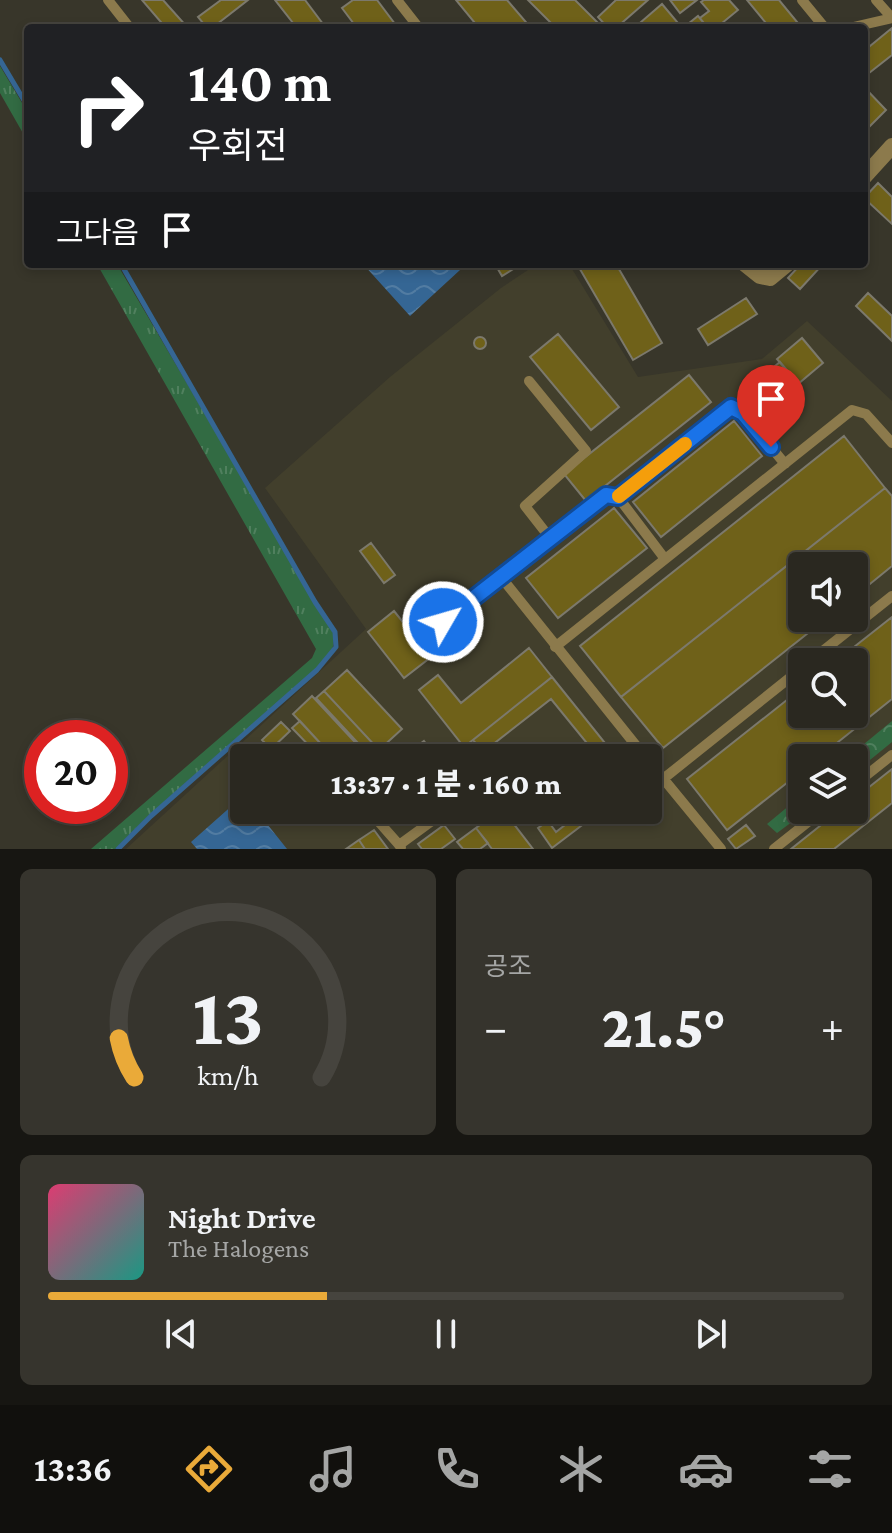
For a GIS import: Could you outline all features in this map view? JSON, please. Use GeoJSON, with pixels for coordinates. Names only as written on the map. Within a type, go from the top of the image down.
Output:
{"type":"FeatureCollection","features":[{"type":"Feature","properties":{"kind":"street"},"geometry":{"type":"LineString","coordinates":[[868,173],[892,146]]}},
{"type":"Feature","properties":{"kind":"street"},"geometry":{"type":"LineString","coordinates":[[750,268],[760,276],[770,278],[782,268]]}},
{"type":"Feature","properties":{"kind":"lane"},"geometry":{"type":"LineString","coordinates":[[108,0],[127,24]]}},
{"type":"Feature","properties":{"kind":"lane"},"geometry":{"type":"LineString","coordinates":[[397,0],[416,24]]}},
{"type":"Feature","properties":{"kind":"lane"},"geometry":{"type":"LineString","coordinates":[[802,0],[822,24]]}},
{"type":"Feature","properties":{"kind":"lane"},"geometry":{"type":"LineString","coordinates":[[866,24],[892,18],[876,0]]}},
{"type":"Feature","properties":{"kind":"lane"},"geometry":{"type":"LineString","coordinates":[[529,381],[586,451],[525,506],[550,538]]}},
{"type":"Feature","properties":{"kind":"lane"},"geometry":{"type":"LineString","coordinates":[[618,497],[731,407],[743,413],[785,464]]}},
{"type":"Feature","properties":{"kind":"lane"},"geometry":{"type":"LineString","coordinates":[[555,647],[852,410],[866,414],[892,443]]}},
{"type":"Feature","properties":{"kind":"lane"},"geometry":{"type":"LineString","coordinates":[[443,622],[606,495],[618,497],[665,559]]}},
{"type":"Feature","properties":{"kind":"lane"},"geometry":{"type":"LineString","coordinates":[[501,577],[635,744]]}},
{"type":"Feature","properties":{"kind":"lane"},"geometry":{"type":"LineString","coordinates":[[827,648],[892,596]]}},
{"type":"Feature","properties":{"kind":"lane"},"geometry":{"type":"LineString","coordinates":[[721,849],[663,779],[788,679]]}},
{"type":"Feature","properties":{"kind":"lane"},"geometry":{"type":"LineString","coordinates":[[868,774],[892,755]]}},
{"type":"Feature","properties":{"kind":"lane"},"geometry":{"type":"LineString","coordinates":[[381,824],[401,847],[430,824]]}},
{"type":"Feature","properties":{"kind":"lane"},"geometry":{"type":"LineString","coordinates":[[774,849],[805,824]]}},
{"type":"Feature","properties":{"kind":"shaded area"},"geometry":{"type":"Polygon","coordinates":[[[531,268],[571,268],[638,377],[762,359],[807,321],[892,401],[892,849],[126,849],[230,754],[230,824],[662,824],[662,744],[241,744],[366,629],[265,488],[390,377],[501,288],[531,268]]]}},
{"type":"Feature","properties":{"kind":"green space"},"geometry":{"type":"Polygon","coordinates":[[[0,66],[24,106],[24,135],[0,93],[0,66]]]}},
{"type":"Feature","properties":{"kind":"green space"},"geometry":{"type":"Polygon","coordinates":[[[99,268],[119,268],[334,639],[331,652],[317,668],[149,815],[115,849],[91,849],[120,824],[128,824],[128,817],[312,658],[316,649],[99,268]]]}},
{"type":"Feature","properties":{"kind":"green space"},"geometry":{"type":"Polygon","coordinates":[[[892,721],[892,742],[868,762],[868,744],[864,744],[892,721]]]}},
{"type":"Feature","properties":{"kind":"green space"},"geometry":{"type":"Polygon","coordinates":[[[788,807],[789,824],[777,833],[767,824],[788,807]]]}},
{"type":"Feature","properties":{"kind":"water"},"geometry":{"type":"Polygon","coordinates":[[[367,268],[460,268],[460,270],[410,316],[367,268]]]}},
{"type":"Feature","properties":{"kind":"water"},"geometry":{"type":"Polygon","coordinates":[[[230,807],[230,824],[267,824],[287,849],[197,849],[191,842],[230,807]]]}},
{"type":"Feature","properties":{"kind":"building"},"geometry":{"type":"Polygon","coordinates":[[[142,0],[163,0],[184,24],[163,24],[142,0]]]}},
{"type":"Feature","properties":{"kind":"building"},"geometry":{"type":"Polygon","coordinates":[[[221,0],[248,0],[217,24],[204,24],[198,17],[221,0]]]}},
{"type":"Feature","properties":{"kind":"building"},"geometry":{"type":"Polygon","coordinates":[[[275,0],[305,0],[323,24],[294,24],[275,0]]]}},
{"type":"Feature","properties":{"kind":"building"},"geometry":{"type":"Polygon","coordinates":[[[353,0],[377,0],[395,24],[354,24],[342,8],[353,0]]]}},
{"type":"Feature","properties":{"kind":"building"},"geometry":{"type":"Polygon","coordinates":[[[456,0],[507,0],[528,24],[476,24],[456,0]]]}},
{"type":"Feature","properties":{"kind":"building"},"geometry":{"type":"Polygon","coordinates":[[[528,0],[575,0],[599,24],[552,24],[528,0]]]}},
{"type":"Feature","properties":{"kind":"building"},"geometry":{"type":"Polygon","coordinates":[[[616,0],[648,0],[621,24],[604,24],[598,17],[616,0]]]}},
{"type":"Feature","properties":{"kind":"building"},"geometry":{"type":"Polygon","coordinates":[[[670,0],[697,0],[680,13],[670,0]]]}},
{"type":"Feature","properties":{"kind":"building"},"geometry":{"type":"Polygon","coordinates":[[[729,0],[738,10],[721,24],[705,24],[700,18],[709,11],[701,2],[729,0]]]}},
{"type":"Feature","properties":{"kind":"building"},"geometry":{"type":"Polygon","coordinates":[[[747,0],[779,0],[799,24],[767,24],[747,0]]]}},
{"type":"Feature","properties":{"kind":"building"},"geometry":{"type":"Polygon","coordinates":[[[662,4],[678,23],[643,24],[641,22],[662,4]]]}},
{"type":"Feature","properties":{"kind":"building"},"geometry":{"type":"Polygon","coordinates":[[[698,16],[705,24],[688,24],[698,16]]]}},
{"type":"Feature","properties":{"kind":"building"},"geometry":{"type":"Polygon","coordinates":[[[892,28],[892,55],[868,74],[868,48],[892,28]]]}},
{"type":"Feature","properties":{"kind":"building"},"geometry":{"type":"Polygon","coordinates":[[[868,91],[886,110],[868,128],[868,91]]]}},
{"type":"Feature","properties":{"kind":"building"},"geometry":{"type":"Polygon","coordinates":[[[878,183],[892,197],[892,224],[868,202],[868,194],[878,183]]]}},
{"type":"Feature","properties":{"kind":"building"},"geometry":{"type":"Polygon","coordinates":[[[497,268],[515,268],[502,276],[497,268]]]}},
{"type":"Feature","properties":{"kind":"building"},"geometry":{"type":"Polygon","coordinates":[[[579,268],[618,268],[662,343],[633,360],[579,268]]]}},
{"type":"Feature","properties":{"kind":"building"},"geometry":{"type":"Polygon","coordinates":[[[797,268],[819,268],[800,289],[788,278],[797,268]]]}},
{"type":"Feature","properties":{"kind":"building"},"geometry":{"type":"Polygon","coordinates":[[[868,293],[892,316],[892,341],[856,306],[868,293]]]}},
{"type":"Feature","properties":{"kind":"building"},"geometry":{"type":"Polygon","coordinates":[[[746,298],[757,314],[708,345],[698,329],[746,298]]]}},
{"type":"Feature","properties":{"kind":"building"},"geometry":{"type":"Polygon","coordinates":[[[558,334],[619,407],[591,430],[530,357],[558,334]]]}},
{"type":"Feature","properties":{"kind":"building"},"geometry":{"type":"Polygon","coordinates":[[[480,337],[486,343],[480,349],[474,343],[480,337]]]}},
{"type":"Feature","properties":{"kind":"building"},"geometry":{"type":"Polygon","coordinates":[[[802,338],[823,363],[798,384],[777,359],[802,338]]]}},
{"type":"Feature","properties":{"kind":"building"},"geometry":{"type":"Polygon","coordinates":[[[780,362],[796,381],[758,413],[742,393],[780,362]]]}},
{"type":"Feature","properties":{"kind":"building"},"geometry":{"type":"Polygon","coordinates":[[[689,375],[711,402],[586,501],[564,474],[689,375]]]}},
{"type":"Feature","properties":{"kind":"building"},"geometry":{"type":"Polygon","coordinates":[[[734,421],[762,456],[661,537],[633,502],[734,421]]]}},
{"type":"Feature","properties":{"kind":"building"},"geometry":{"type":"Polygon","coordinates":[[[844,436],[885,488],[804,552],[788,552],[788,565],[621,697],[580,646],[844,436]]]}},
{"type":"Feature","properties":{"kind":"building"},"geometry":{"type":"Polygon","coordinates":[[[885,488],[892,496],[892,566],[868,586],[868,552],[804,552],[885,488]]]}},
{"type":"Feature","properties":{"kind":"building"},"geometry":{"type":"Polygon","coordinates":[[[614,508],[647,548],[558,618],[526,578],[614,508]]]}},
{"type":"Feature","properties":{"kind":"building"},"geometry":{"type":"Polygon","coordinates":[[[371,543],[395,575],[384,583],[360,551],[371,543]]]}},
{"type":"Feature","properties":{"kind":"building"},"geometry":{"type":"Polygon","coordinates":[[[788,565],[788,632],[809,632],[663,748],[621,697],[788,565]]]}},
{"type":"Feature","properties":{"kind":"building"},"geometry":{"type":"Polygon","coordinates":[[[394,611],[431,657],[404,678],[368,632],[394,611]]]}},
{"type":"Feature","properties":{"kind":"building"},"geometry":{"type":"Polygon","coordinates":[[[892,617],[892,699],[868,718],[868,648],[853,648],[892,617]]]}},
{"type":"Feature","properties":{"kind":"building"},"geometry":{"type":"Polygon","coordinates":[[[529,648],[552,677],[468,744],[462,744],[419,690],[438,675],[461,703],[529,648]]]}},
{"type":"Feature","properties":{"kind":"building"},"geometry":{"type":"Polygon","coordinates":[[[347,670],[402,729],[386,744],[373,744],[324,691],[347,670]]]}},
{"type":"Feature","properties":{"kind":"building"},"geometry":{"type":"Polygon","coordinates":[[[552,677],[606,744],[588,744],[551,699],[493,744],[476,744],[473,740],[552,677]]]}},
{"type":"Feature","properties":{"kind":"building"},"geometry":{"type":"Polygon","coordinates":[[[324,691],[373,744],[359,744],[316,698],[324,691]]]}},
{"type":"Feature","properties":{"kind":"building"},"geometry":{"type":"Polygon","coordinates":[[[312,696],[357,744],[321,744],[293,714],[312,696]]]}},
{"type":"Feature","properties":{"kind":"building"},"geometry":{"type":"Polygon","coordinates":[[[788,699],[788,728],[856,728],[836,744],[788,744],[788,782],[727,830],[687,779],[788,699]]]}},
{"type":"Feature","properties":{"kind":"building"},"geometry":{"type":"Polygon","coordinates":[[[300,721],[321,744],[307,744],[292,728],[300,721]]]}},
{"type":"Feature","properties":{"kind":"building"},"geometry":{"type":"Polygon","coordinates":[[[281,722],[290,731],[276,744],[266,744],[262,740],[281,722]]]}},
{"type":"Feature","properties":{"kind":"building"},"geometry":{"type":"Polygon","coordinates":[[[892,769],[892,803],[868,822],[868,788],[892,769]]]}},
{"type":"Feature","properties":{"kind":"building"},"geometry":{"type":"Polygon","coordinates":[[[481,824],[514,824],[533,849],[492,849],[476,828],[481,824]]]}},
{"type":"Feature","properties":{"kind":"building"},"geometry":{"type":"Polygon","coordinates":[[[550,824],[556,832],[566,824],[584,824],[552,848],[538,828],[550,824]]]}},
{"type":"Feature","properties":{"kind":"building"},"geometry":{"type":"Polygon","coordinates":[[[822,824],[866,824],[834,849],[791,849],[822,824]]]}},
{"type":"Feature","properties":{"kind":"building"},"geometry":{"type":"Polygon","coordinates":[[[444,825],[455,839],[441,849],[422,849],[418,844],[444,825]]]}},
{"type":"Feature","properties":{"kind":"building"},"geometry":{"type":"Polygon","coordinates":[[[746,825],[755,836],[736,849],[728,839],[746,825]]]}},
{"type":"Feature","properties":{"kind":"building"},"geometry":{"type":"Polygon","coordinates":[[[476,828],[488,843],[480,849],[463,849],[457,842],[476,828]]]}},
{"type":"Feature","properties":{"kind":"building"},"geometry":{"type":"Polygon","coordinates":[[[374,830],[388,849],[365,849],[359,840],[374,830]]]}},
{"type":"Feature","properties":{"kind":"building"},"geometry":{"type":"Polygon","coordinates":[[[359,840],[365,849],[346,849],[359,840]]]}},
{"type":"Feature","properties":{"kind":"waterway"},"geometry":{"type":"LineString","coordinates":[[0,60],[24,100]]}},
{"type":"Feature","properties":{"kind":"waterway"},"geometry":{"type":"LineString","coordinates":[[118,849],[151,816],[317,670],[336,647],[335,632],[123,268]]}},
{"type":"Feature","properties":{"kind":"slow traffic"},"geometry":{"type":"LineString","coordinates":[[619,496],[685,444]]}},
{"type":"Feature","properties":{"kind":"route"},"geometry":{"type":"LineString","coordinates":[[443,622],[606,495],[618,497],[731,407],[743,413],[771,447]]}}]}
